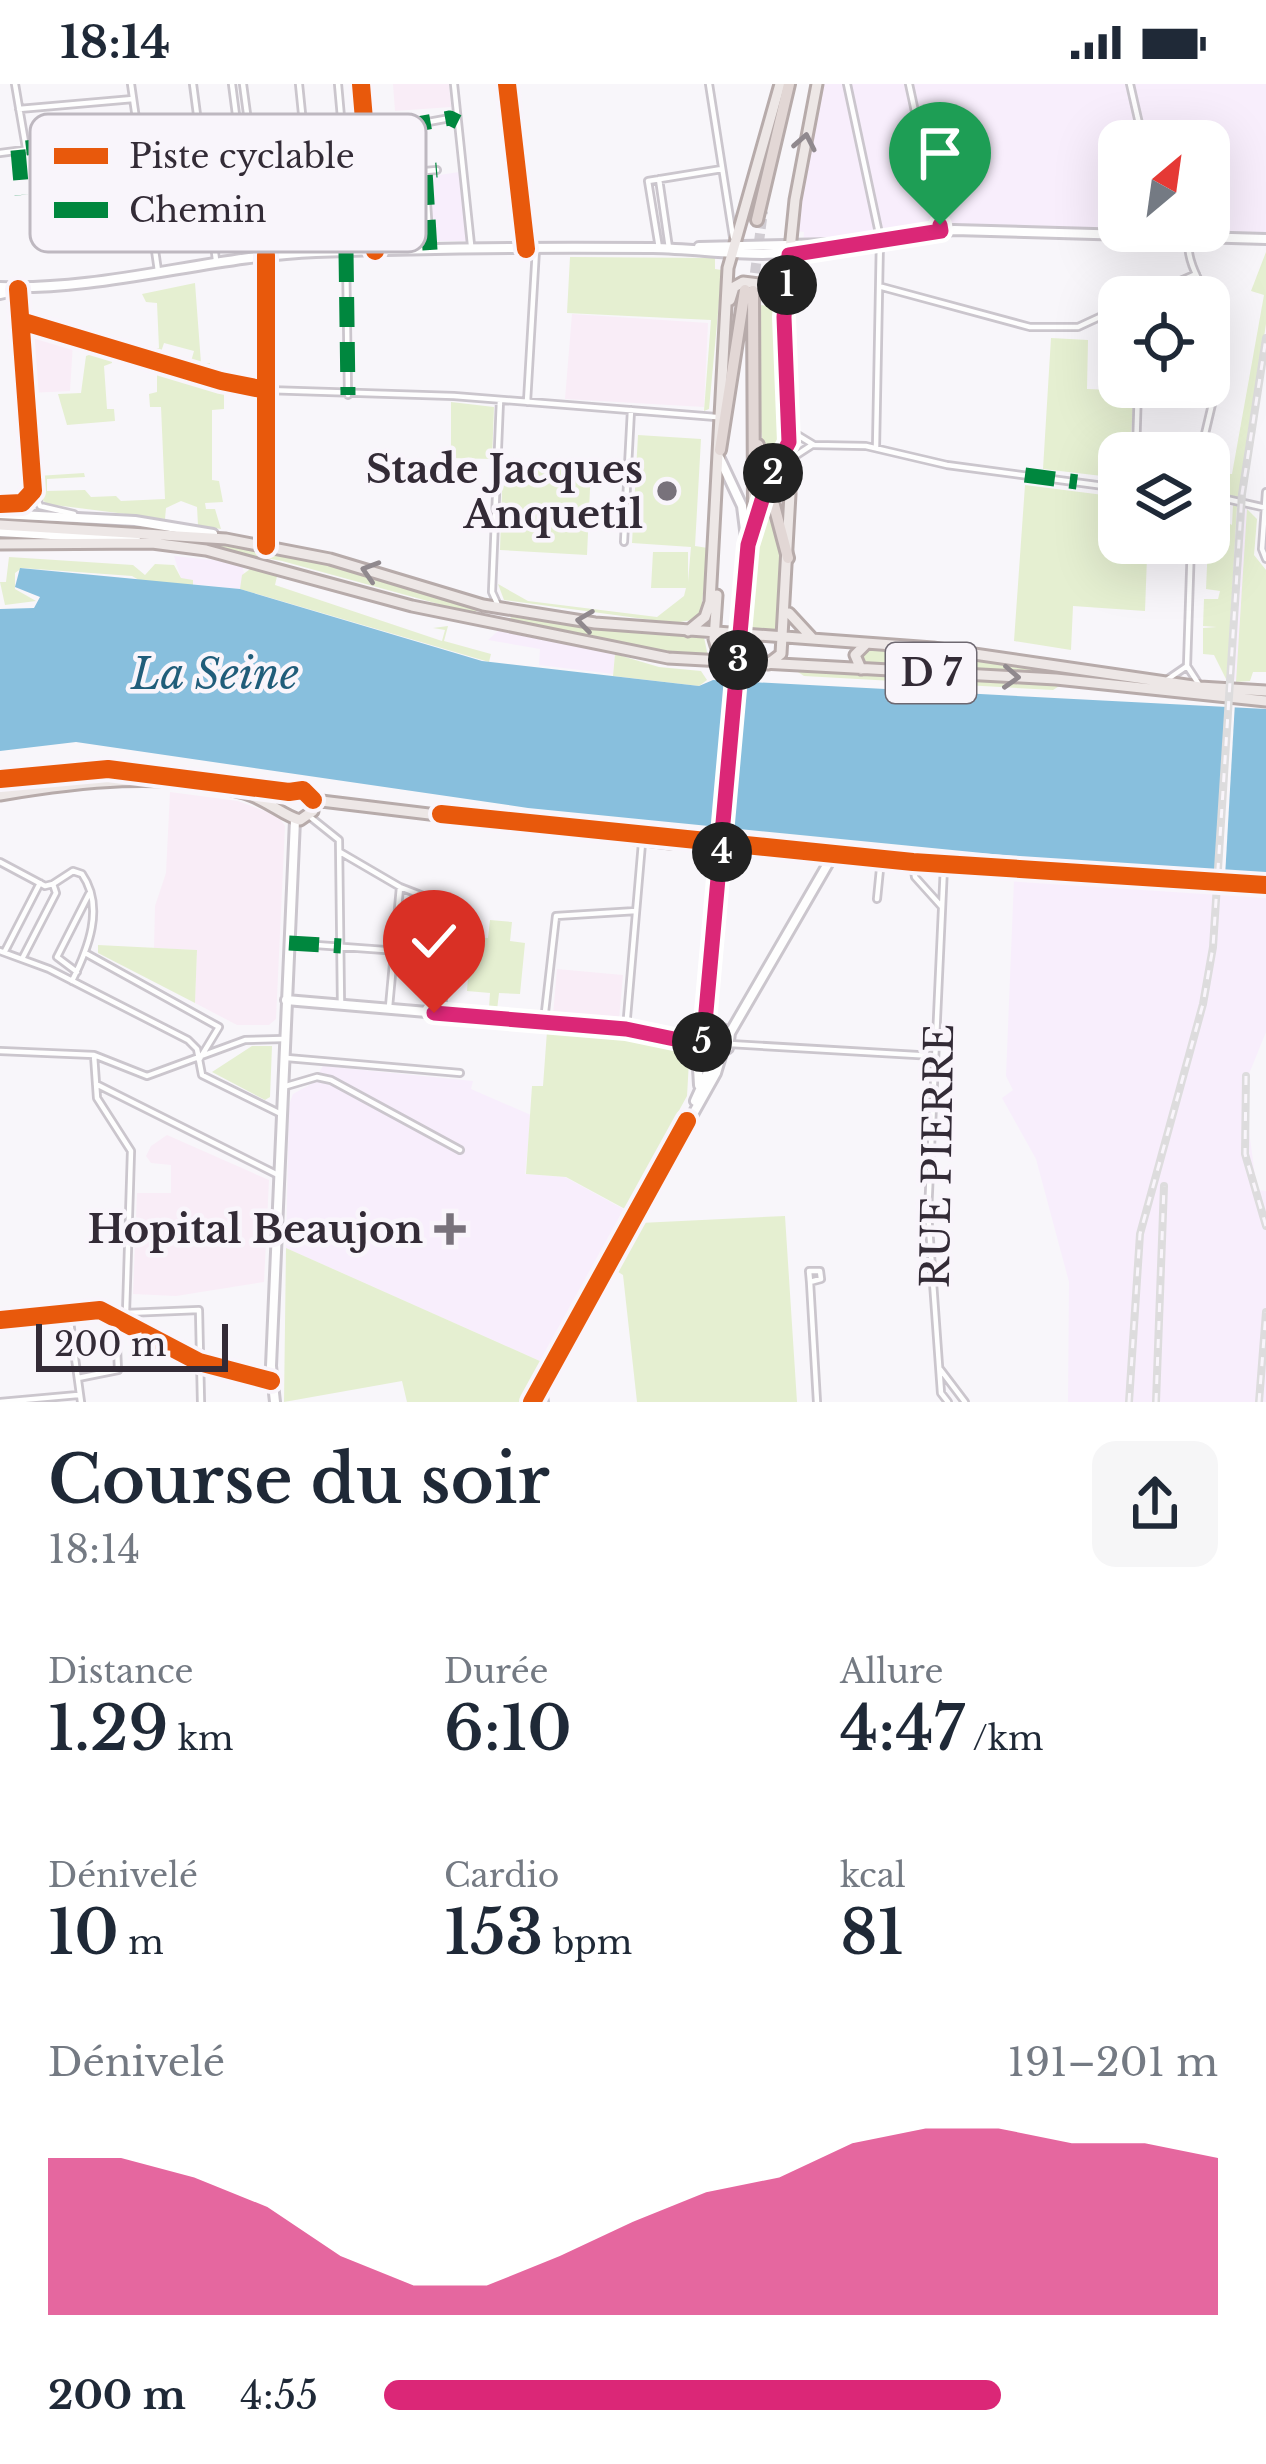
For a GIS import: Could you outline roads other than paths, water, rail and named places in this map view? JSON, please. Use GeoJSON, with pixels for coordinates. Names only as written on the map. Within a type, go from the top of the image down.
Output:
{"type":"FeatureCollection","features":[{"type":"Feature","properties":{"kind":"highway"},"geometry":{"type":"LineString","coordinates":[[757,220],[784,84]]}},
{"type":"Feature","properties":{"kind":"highway"},"geometry":{"type":"LineString","coordinates":[[749,291],[756,427],[788,558]]}},
{"type":"Feature","properties":{"kind":"highway"},"geometry":{"type":"LineString","coordinates":[[720,454],[749,291]]}},
{"type":"Feature","properties":{"kind":"highway"},"geometry":{"type":"LineString","coordinates":[[748,545],[749,291]]}},
{"type":"Feature","properties":{"kind":"highway"},"geometry":{"type":"LineString","coordinates":[[748,545],[754,507],[751,328]]}},
{"type":"Feature","properties":{"kind":"main road"},"geometry":{"type":"LineString","coordinates":[[721,662],[714,632],[720,454],[716,417],[731,255],[784,84]]}},
{"type":"Feature","properties":{"kind":"main road"},"geometry":{"type":"LineString","coordinates":[[768,664],[782,654],[785,638],[790,425],[784,317],[789,249],[817,84]]}},
{"type":"Feature","properties":{"kind":"main road"},"geometry":{"type":"LineString","coordinates":[[426,250],[664,248],[731,255],[941,231],[1098,232]]}},
{"type":"Feature","properties":{"kind":"main road"},"geometry":{"type":"LineString","coordinates":[[1230,238],[1266,239]]}},
{"type":"Feature","properties":{"kind":"main road"},"geometry":{"type":"LineString","coordinates":[[685,249],[734,242],[789,249]]}},
{"type":"Feature","properties":{"kind":"main road"},"geometry":{"type":"LineString","coordinates":[[9,293],[216,260],[350,252]]}},
{"type":"Feature","properties":{"kind":"main road"},"geometry":{"type":"LineString","coordinates":[[723,332],[738,283],[776,286],[784,317]]}},
{"type":"Feature","properties":{"kind":"main road"},"geometry":{"type":"LineString","coordinates":[[687,1121],[699,1090],[710,1027],[748,545],[767,484],[789,442]]}},
{"type":"Feature","properties":{"kind":"main road"},"geometry":{"type":"LineString","coordinates":[[720,454],[742,506],[748,545]]}},
{"type":"Feature","properties":{"kind":"main road"},"geometry":{"type":"LineString","coordinates":[[0,514],[30,526],[152,543]]}},
{"type":"Feature","properties":{"kind":"main road"},"geometry":{"type":"LineString","coordinates":[[688,631],[710,605],[718,518]]}},
{"type":"Feature","properties":{"kind":"main road"},"geometry":{"type":"LineString","coordinates":[[30,526],[98,519],[226,539]]}},
{"type":"Feature","properties":{"kind":"main road","name":"D 7"},"geometry":{"type":"LineString","coordinates":[[0,528],[226,539],[330,559],[483,605],[595,623],[933,648],[1266,692]]}},
{"type":"Feature","properties":{"kind":"main road","name":"D 7"},"geometry":{"type":"LineString","coordinates":[[0,544],[152,543],[265,563],[490,622],[644,653],[721,662],[1072,680],[1266,701]]}},
{"type":"Feature","properties":{"kind":"main road"},"geometry":{"type":"LineString","coordinates":[[483,605],[481,617],[490,622],[500,608]]}},
{"type":"Feature","properties":{"kind":"main road"},"geometry":{"type":"LineString","coordinates":[[787,610],[813,639]]}},
{"type":"Feature","properties":{"kind":"main road"},"geometry":{"type":"LineString","coordinates":[[860,669],[855,655],[866,644]]}},
{"type":"Feature","properties":{"kind":"main road"},"geometry":{"type":"LineString","coordinates":[[0,779],[108,769],[303,790],[313,800],[642,838]]}},
{"type":"Feature","properties":{"kind":"main road"},"geometry":{"type":"LineString","coordinates":[[0,795],[121,781],[222,788],[283,807],[296,820],[282,1058],[274,1402]]}},
{"type":"Feature","properties":{"kind":"main road"},"geometry":{"type":"LineString","coordinates":[[283,807],[289,792]]}},
{"type":"Feature","properties":{"kind":"main road"},"geometry":{"type":"LineString","coordinates":[[296,820],[309,816],[313,800]]}},
{"type":"Feature","properties":{"kind":"main road"},"geometry":{"type":"LineString","coordinates":[[441,814],[944,866],[1266,889]]}},
{"type":"Feature","properties":{"kind":"main road"},"geometry":{"type":"LineString","coordinates":[[532,1402],[730,1044],[730,1033],[818,882],[829,854]]}},
{"type":"Feature","properties":{"kind":"main road"},"geometry":{"type":"LineString","coordinates":[[286,1000],[626,1029],[670,1035],[722,1053]]}},
{"type":"Feature","properties":{"kind":"main road"},"geometry":{"type":"LineString","coordinates":[[710,1027],[730,1033]]}},
{"type":"Feature","properties":{"kind":"main road"},"geometry":{"type":"LineString","coordinates":[[684,1042],[698,1068],[699,1090]]}},
{"type":"Feature","properties":{"kind":"street"},"geometry":{"type":"LineString","coordinates":[[15,84],[26,148]]}},
{"type":"Feature","properties":{"kind":"street"},"geometry":{"type":"LineString","coordinates":[[131,84],[136,114]]}},
{"type":"Feature","properties":{"kind":"street"},"geometry":{"type":"LineString","coordinates":[[193,84],[197,114]]}},
{"type":"Feature","properties":{"kind":"street"},"geometry":{"type":"LineString","coordinates":[[232,84],[236,114]]}},
{"type":"Feature","properties":{"kind":"street"},"geometry":{"type":"LineString","coordinates":[[244,84],[248,114]]}},
{"type":"Feature","properties":{"kind":"street"},"geometry":{"type":"LineString","coordinates":[[299,84],[302,114]]}},
{"type":"Feature","properties":{"kind":"street"},"geometry":{"type":"LineString","coordinates":[[338,84],[340,114]]}},
{"type":"Feature","properties":{"kind":"street"},"geometry":{"type":"LineString","coordinates":[[361,84],[364,114]]}},
{"type":"Feature","properties":{"kind":"street"},"geometry":{"type":"LineString","coordinates":[[454,84],[472,249]]}},
{"type":"Feature","properties":{"kind":"street"},"geometry":{"type":"LineString","coordinates":[[507,84],[531,249],[527,402]]}},
{"type":"Feature","properties":{"kind":"street"},"geometry":{"type":"LineString","coordinates":[[709,84],[734,242]]}},
{"type":"Feature","properties":{"kind":"street"},"geometry":{"type":"LineString","coordinates":[[848,84],[880,238],[876,448]]}},
{"type":"Feature","properties":{"kind":"street"},"geometry":{"type":"LineString","coordinates":[[909,84],[941,231]]}},
{"type":"Feature","properties":{"kind":"street"},"geometry":{"type":"LineString","coordinates":[[1130,84],[1138,120]]}},
{"type":"Feature","properties":{"kind":"street"},"geometry":{"type":"LineString","coordinates":[[19,109],[134,99]]}},
{"type":"Feature","properties":{"kind":"street"},"geometry":{"type":"LineString","coordinates":[[426,122],[450,118],[458,122]]}},
{"type":"Feature","properties":{"kind":"street"},"geometry":{"type":"LineString","coordinates":[[0,153],[30,148]]}},
{"type":"Feature","properties":{"kind":"street"},"geometry":{"type":"LineString","coordinates":[[664,248],[648,181],[722,169]]}},
{"type":"Feature","properties":{"kind":"street"},"geometry":{"type":"LineString","coordinates":[[426,171],[436,170]]}},
{"type":"Feature","properties":{"kind":"street"},"geometry":{"type":"LineString","coordinates":[[659,179],[664,248]]}},
{"type":"Feature","properties":{"kind":"street"},"geometry":{"type":"LineString","coordinates":[[426,187],[430,250]]}},
{"type":"Feature","properties":{"kind":"street"},"geometry":{"type":"LineString","coordinates":[[155,252],[158,271]]}},
{"type":"Feature","properties":{"kind":"street"},"geometry":{"type":"LineString","coordinates":[[215,252],[216,260]]}},
{"type":"Feature","properties":{"kind":"street"},"geometry":{"type":"LineString","coordinates":[[266,252],[266,546]]}},
{"type":"Feature","properties":{"kind":"street"},"geometry":{"type":"LineString","coordinates":[[348,395],[350,252]]}},
{"type":"Feature","properties":{"kind":"street"},"geometry":{"type":"LineString","coordinates":[[1188,252],[1188,260],[1212,304],[1220,342],[1205,432]]}},
{"type":"Feature","properties":{"kind":"street"},"geometry":{"type":"LineString","coordinates":[[1191,276],[1196,274]]}},
{"type":"Feature","properties":{"kind":"street"},"geometry":{"type":"LineString","coordinates":[[881,287],[1030,326],[1078,327],[1098,318]]}},
{"type":"Feature","properties":{"kind":"street"},"geometry":{"type":"LineString","coordinates":[[9,293],[21,321],[33,491],[43,508],[98,519]]}},
{"type":"Feature","properties":{"kind":"street"},"geometry":{"type":"LineString","coordinates":[[21,321],[220,381],[266,389],[716,417]]}},
{"type":"Feature","properties":{"kind":"street"},"geometry":{"type":"LineString","coordinates":[[500,400],[492,592],[500,608]]}},
{"type":"Feature","properties":{"kind":"street"},"geometry":{"type":"LineString","coordinates":[[623,542],[631,410]]}},
{"type":"Feature","properties":{"kind":"street"},"geometry":{"type":"LineString","coordinates":[[790,425],[796,438],[814,445],[876,448],[947,465],[1098,485]]}},
{"type":"Feature","properties":{"kind":"street"},"geometry":{"type":"LineString","coordinates":[[790,464],[814,445]]}},
{"type":"Feature","properties":{"kind":"street"},"geometry":{"type":"LineString","coordinates":[[0,504],[22,503],[33,491]]}},
{"type":"Feature","properties":{"kind":"street"},"geometry":{"type":"LineString","coordinates":[[1266,492],[1266,559]]}},
{"type":"Feature","properties":{"kind":"street"},"geometry":{"type":"LineString","coordinates":[[1230,500],[1265,508]]}},
{"type":"Feature","properties":{"kind":"street"},"geometry":{"type":"LineString","coordinates":[[1190,564],[1187,666],[1193,681],[1229,689]]}},
{"type":"Feature","properties":{"kind":"street"},"geometry":{"type":"LineString","coordinates":[[483,605],[492,592]]}},
{"type":"Feature","properties":{"kind":"street"},"geometry":{"type":"LineString","coordinates":[[1163,682],[1179,676],[1187,666]]}},
{"type":"Feature","properties":{"kind":"street"},"geometry":{"type":"LineString","coordinates":[[309,816],[337,836],[340,852],[341,1006]]}},
{"type":"Feature","properties":{"kind":"street"},"geometry":{"type":"LineString","coordinates":[[626,1029],[642,838]]}},
{"type":"Feature","properties":{"kind":"street"},"geometry":{"type":"LineString","coordinates":[[340,852],[400,887],[449,906],[441,1013]]}},
{"type":"Feature","properties":{"kind":"street"},"geometry":{"type":"LineString","coordinates":[[341,864],[350,858]]}},
{"type":"Feature","properties":{"kind":"street"},"geometry":{"type":"LineString","coordinates":[[877,898],[881,859]]}},
{"type":"Feature","properties":{"kind":"street"},"geometry":{"type":"LineString","coordinates":[[0,862],[40,884],[53,884],[73,871],[82,874],[91,891],[87,954],[72,981]]}},
{"type":"Feature","properties":{"kind":"street"},"geometry":{"type":"LineString","coordinates":[[913,862],[915,877],[943,908]]}},
{"type":"Feature","properties":{"kind":"street","name":"RUE PIERRE"},"geometry":{"type":"LineString","coordinates":[[944,866],[928,1213],[941,1393],[948,1402]]}},
{"type":"Feature","properties":{"kind":"street"},"geometry":{"type":"LineString","coordinates":[[40,884],[2,951],[23,957],[188,1040],[202,1075],[281,1114]]}},
{"type":"Feature","properties":{"kind":"street"},"geometry":{"type":"LineString","coordinates":[[23,957],[56,893],[53,884]]}},
{"type":"Feature","properties":{"kind":"street"},"geometry":{"type":"LineString","coordinates":[[389,1010],[400,887]]}},
{"type":"Feature","properties":{"kind":"street"},"geometry":{"type":"LineString","coordinates":[[77,972],[57,957],[91,891]]}},
{"type":"Feature","properties":{"kind":"street"},"geometry":{"type":"LineString","coordinates":[[544,1023],[556,916],[636,911]]}},
{"type":"Feature","properties":{"kind":"street"},"geometry":{"type":"LineString","coordinates":[[289,943],[426,953]]}},
{"type":"Feature","properties":{"kind":"street"},"geometry":{"type":"LineString","coordinates":[[87,954],[219,1028],[199,1060]]}},
{"type":"Feature","properties":{"kind":"street"},"geometry":{"type":"LineString","coordinates":[[438,954],[447,955]]}},
{"type":"Feature","properties":{"kind":"street"},"geometry":{"type":"LineString","coordinates":[[0,1051],[94,1055],[147,1076],[245,1040],[283,1040]]}},
{"type":"Feature","properties":{"kind":"street"},"geometry":{"type":"LineString","coordinates":[[730,1044],[936,1056]]}},
{"type":"Feature","properties":{"kind":"street"},"geometry":{"type":"LineString","coordinates":[[78,1378],[118,1370],[121,1321],[126,1313],[131,1151],[102,1108],[94,1083],[94,1055]]}},
{"type":"Feature","properties":{"kind":"street"},"geometry":{"type":"LineString","coordinates":[[282,1058],[460,1073]]}},
{"type":"Feature","properties":{"kind":"street"},"geometry":{"type":"LineString","coordinates":[[309,1078],[318,1061]]}},
{"type":"Feature","properties":{"kind":"street"},"geometry":{"type":"LineString","coordinates":[[318,1061],[331,1080]]}},
{"type":"Feature","properties":{"kind":"street"},"geometry":{"type":"LineString","coordinates":[[281,1087],[309,1078],[331,1080],[460,1150]]}},
{"type":"Feature","properties":{"kind":"street"},"geometry":{"type":"LineString","coordinates":[[94,1083],[278,1175]]}},
{"type":"Feature","properties":{"kind":"street"},"geometry":{"type":"LineString","coordinates":[[810,1282],[817,1402]]}},
{"type":"Feature","properties":{"kind":"street"},"geometry":{"type":"LineString","coordinates":[[126,1313],[197,1308],[201,1402]]}},
{"type":"Feature","properties":{"kind":"street"},"geometry":{"type":"LineString","coordinates":[[0,1320],[100,1310],[199,1363],[271,1381]]}},
{"type":"Feature","properties":{"kind":"street"},"geometry":{"type":"LineString","coordinates":[[0,1402],[81,1398],[69,1314]]}},
{"type":"Feature","properties":{"kind":"street"},"geometry":{"type":"LineString","coordinates":[[940,1369],[965,1402]]}},
{"type":"Feature","properties":{"kind":"street"},"geometry":{"type":"LineString","coordinates":[[542,1384],[545,1402]]}},
{"type":"Feature","properties":{"kind":"water","name":"La Seine"},"geometry":{"type":"Polygon","coordinates":[[[20,568],[240,589],[482,661],[699,686],[713,680],[1266,709],[1266,873],[1032,858],[528,808],[76,742],[0,751],[0,609],[34,608],[40,597],[15,587],[20,568]]]}},
{"type":"Feature","properties":{"kind":"tunnel"},"geometry":{"type":"LineString","coordinates":[[753,288],[763,211]]}},
{"type":"Feature","properties":{"kind":"railway"},"geometry":{"type":"LineString","coordinates":[[1129,1402],[1140,1234],[1203,1004],[1213,947],[1242,494],[1266,338]]}},
{"type":"Feature","properties":{"kind":"railway"},"geometry":{"type":"LineString","coordinates":[[1246,1076],[1245,1154],[1266,1226]]}},
{"type":"Feature","properties":{"kind":"railway"},"geometry":{"type":"LineString","coordinates":[[1156,1402],[1164,1186]]}},
{"type":"Feature","properties":{"kind":"railway"},"geometry":{"type":"LineString","coordinates":[[1259,1402],[1266,1312]]}},
{"type":"Feature","properties":{"kind":"place","name":"Stade Jacques Anquetil"},"geometry":{"type":"Point","coordinates":[667,491]}},
{"type":"Feature","properties":{"kind":"place","name":"Hopital Beaujon"},"geometry":{"type":"Point","coordinates":[450,1229]}}]}
